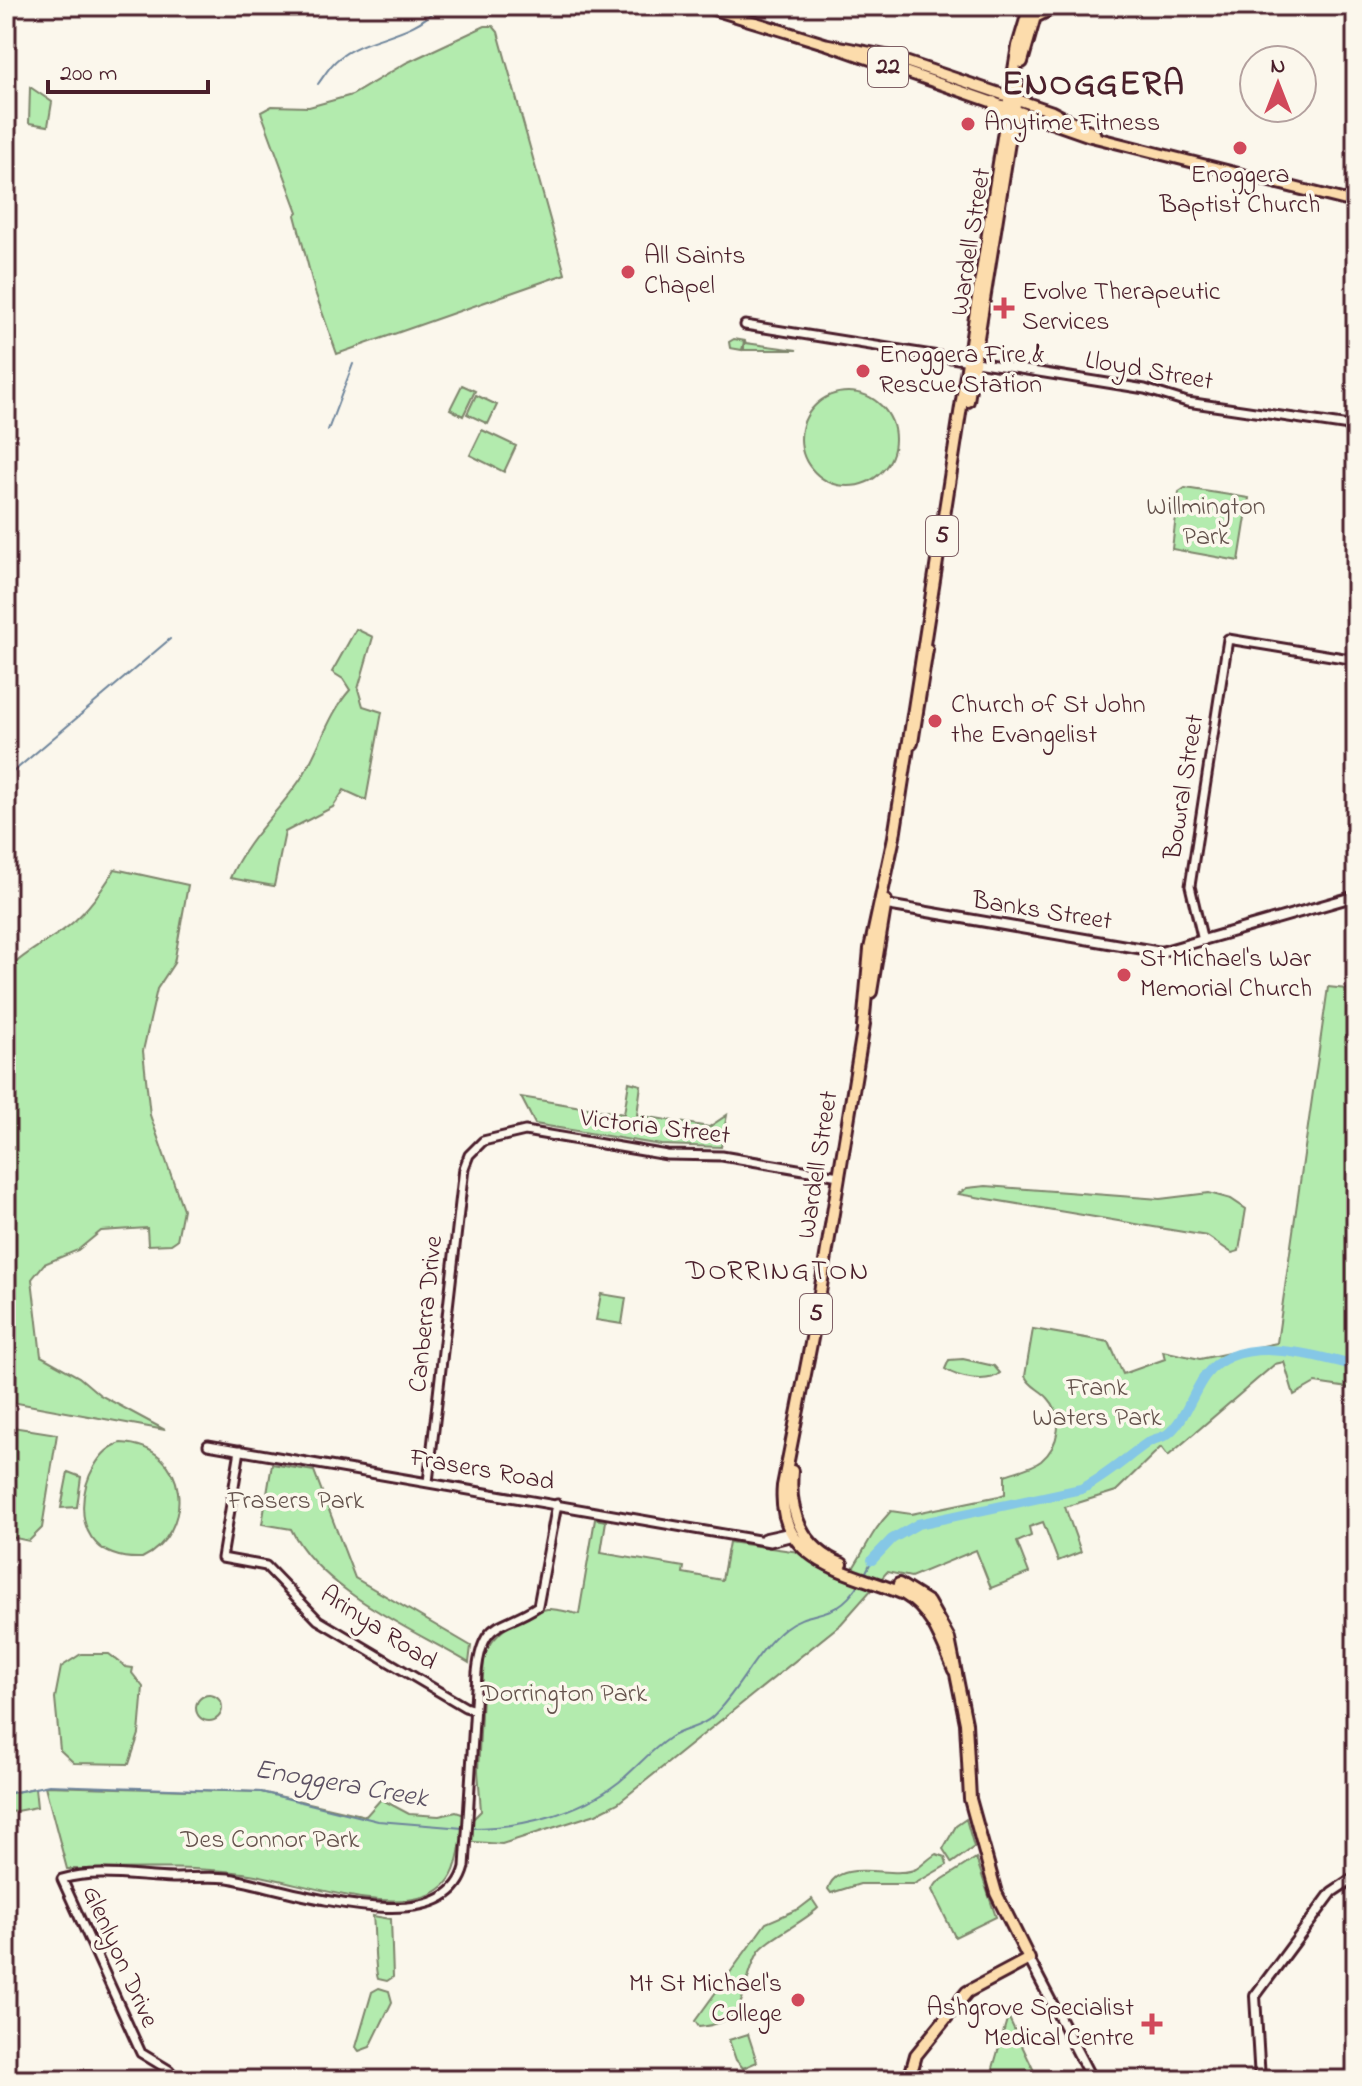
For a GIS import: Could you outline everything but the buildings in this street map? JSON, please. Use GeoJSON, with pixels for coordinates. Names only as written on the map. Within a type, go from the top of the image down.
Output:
{"type":"FeatureCollection","features":[{"type":"Feature","properties":{"kind":"highway","name":"Wardell Street"},"geometry":{"type":"LineString","coordinates":[[795,1532],[784,1513],[783,1486],[792,1453],[839,1176],[863,1027],[867,970],[906,758],[920,708],[926,635],[1030,6]]}},
{"type":"Feature","properties":{"kind":"highway","name":"Wardell Street"},"geometry":{"type":"LineString","coordinates":[[972,363],[1004,127],[1038,6]]}},
{"type":"Feature","properties":{"kind":"highway"},"geometry":{"type":"LineString","coordinates":[[1033,18],[1057,6]]}},
{"type":"Feature","properties":{"kind":"highway"},"geometry":{"type":"LineString","coordinates":[[993,102],[1004,127]]}},
{"type":"Feature","properties":{"kind":"highway","name":"Wardell Street"},"geometry":{"type":"LineString","coordinates":[[792,1453],[791,1503],[795,1532]]}},
{"type":"Feature","properties":{"kind":"highway","name":"5"},"geometry":{"type":"LineString","coordinates":[[795,1532],[808,1553],[882,1582],[910,1597],[936,1619],[954,1670],[966,1723],[968,1791],[973,1813],[994,1889],[1029,1959]]}},
{"type":"Feature","properties":{"kind":"highway","name":"5"},"geometry":{"type":"LineString","coordinates":[[795,1532],[844,1568]]}},
{"type":"Feature","properties":{"kind":"highway"},"geometry":{"type":"LineString","coordinates":[[909,2080],[916,2055],[964,1996],[1029,1959]]}},
{"type":"Feature","properties":{"kind":"main road","name":"22"},"geometry":{"type":"LineString","coordinates":[[702,6],[826,44],[993,102],[1012,103]]}},
{"type":"Feature","properties":{"kind":"main road","name":"22"},"geometry":{"type":"LineString","coordinates":[[722,6],[743,17]]}},
{"type":"Feature","properties":{"kind":"main road","name":"22"},"geometry":{"type":"LineString","coordinates":[[826,44],[889,56],[1147,153],[1356,203]]}},
{"type":"Feature","properties":{"kind":"main road","name":"Banks Street"},"geometry":{"type":"LineString","coordinates":[[881,907],[1156,952],[1356,896]]}},
{"type":"Feature","properties":{"kind":"main road"},"geometry":{"type":"LineString","coordinates":[[1260,2080],[1255,1996],[1332,1892],[1356,1876]]}},
{"type":"Feature","properties":{"kind":"main road"},"geometry":{"type":"LineString","coordinates":[[1029,1959],[1092,2080]]}},
{"type":"Feature","properties":{"kind":"street","name":"Lloyd Street"},"geometry":{"type":"LineString","coordinates":[[745,325],[1145,389],[1187,402],[1201,401],[1356,427]]}},
{"type":"Feature","properties":{"kind":"street","name":"Bowral Street"},"geometry":{"type":"LineString","coordinates":[[1203,941],[1190,886],[1228,639],[1356,660]]}},
{"type":"Feature","properties":{"kind":"street","name":"Victoria Street"},"geometry":{"type":"LineString","coordinates":[[472,1152],[491,1137],[525,1131],[667,1155],[722,1156],[839,1176]]}},
{"type":"Feature","properties":{"kind":"street","name":"Canberra Drive"},"geometry":{"type":"LineString","coordinates":[[428,1482],[459,1201],[465,1163],[472,1152]]}},
{"type":"Feature","properties":{"kind":"street","name":"Frasers Road"},"geometry":{"type":"LineString","coordinates":[[208,1445],[766,1540],[795,1532]]}},
{"type":"Feature","properties":{"kind":"street","name":"Arinya Road"},"geometry":{"type":"LineString","coordinates":[[240,1450],[222,1558],[266,1566],[318,1620],[475,1710]]}},
{"type":"Feature","properties":{"kind":"street"},"geometry":{"type":"LineString","coordinates":[[475,1710],[479,1658],[487,1634],[493,1626],[535,1609],[540,1602],[557,1504]]}},
{"type":"Feature","properties":{"kind":"street"},"geometry":{"type":"LineString","coordinates":[[766,1540],[778,1532],[784,1513]]}},
{"type":"Feature","properties":{"kind":"street"},"geometry":{"type":"LineString","coordinates":[[766,1540],[808,1553]]}},
{"type":"Feature","properties":{"kind":"street","name":"Glenlyon Drive"},"geometry":{"type":"LineString","coordinates":[[177,2080],[169,2070],[141,2053],[62,1879],[81,1875],[225,1878],[370,1906],[408,1908],[448,1895],[462,1880],[467,1847],[475,1710]]}},
{"type":"Feature","properties":{"kind":"green space"},"geometry":{"type":"Polygon","coordinates":[[[485,26],[493,26],[498,32],[565,274],[337,354],[315,292],[295,215],[298,212],[261,112],[272,106],[309,107],[352,95],[406,63],[485,26]]]}},
{"type":"Feature","properties":{"kind":"green space"},"geometry":{"type":"Polygon","coordinates":[[[30,87],[52,102],[48,126],[29,123],[30,87]]]}},
{"type":"Feature","properties":{"kind":"green space"},"geometry":{"type":"Polygon","coordinates":[[[734,339],[797,350],[744,350],[744,342],[742,350],[730,348],[729,342],[734,339]]]}},
{"type":"Feature","properties":{"kind":"green space"},"geometry":{"type":"Polygon","coordinates":[[[462,385],[475,391],[463,416],[450,409],[462,385]]]}},
{"type":"Feature","properties":{"kind":"green space"},"geometry":{"type":"Polygon","coordinates":[[[848,392],[866,396],[881,406],[891,421],[895,439],[891,457],[881,472],[866,482],[848,486],[830,482],[815,472],[805,457],[801,439],[805,421],[815,406],[830,396],[848,392]]]}},
{"type":"Feature","properties":{"kind":"green space"},"geometry":{"type":"Polygon","coordinates":[[[476,395],[497,405],[488,424],[467,414],[476,395]]]}},
{"type":"Feature","properties":{"kind":"green space"},"geometry":{"type":"Polygon","coordinates":[[[482,430],[516,446],[504,472],[470,455],[482,430]]]}},
{"type":"Feature","properties":{"kind":"green space","name":"Willmington Park"},"geometry":{"type":"Polygon","coordinates":[[[1185,488],[1249,498],[1239,561],[1172,549],[1179,492],[1185,488]]]}},
{"type":"Feature","properties":{"kind":"green space"},"geometry":{"type":"Polygon","coordinates":[[[356,629],[373,637],[358,689],[363,706],[382,712],[366,800],[344,790],[333,807],[285,832],[274,886],[230,878],[245,850],[302,777],[336,710],[350,690],[343,679],[332,672],[356,629]]]}},
{"type":"Feature","properties":{"kind":"green space"},"geometry":{"type":"Polygon","coordinates":[[[115,869],[188,885],[174,963],[157,989],[143,1051],[150,1115],[183,1209],[177,1240],[171,1244],[148,1245],[147,1228],[101,1231],[78,1250],[44,1264],[32,1279],[41,1356],[79,1377],[100,1395],[165,1430],[6,1401],[6,971],[78,918],[115,869]]]}},
{"type":"Feature","properties":{"kind":"green space"},"geometry":{"type":"Polygon","coordinates":[[[1328,987],[1356,990],[1356,1389],[1315,1383],[1294,1395],[1284,1362],[1275,1364],[1168,1456],[1161,1447],[1116,1491],[1065,1507],[1081,1552],[1058,1561],[1043,1522],[1029,1527],[1031,1536],[1017,1542],[1029,1573],[991,1588],[976,1550],[911,1577],[887,1572],[841,1624],[618,1803],[596,1814],[502,1844],[461,1841],[452,1875],[441,1888],[423,1897],[381,1900],[221,1871],[67,1869],[45,1786],[261,1792],[366,1816],[381,1799],[409,1814],[439,1816],[456,1812],[474,1818],[481,1811],[478,1771],[484,1657],[501,1632],[527,1615],[551,1609],[579,1614],[595,1519],[606,1521],[601,1553],[684,1567],[683,1573],[722,1580],[729,1542],[799,1552],[816,1565],[846,1578],[891,1511],[911,1514],[1005,1494],[1005,1475],[1033,1466],[1047,1455],[1058,1431],[1057,1413],[1045,1395],[1025,1376],[1033,1329],[1109,1342],[1123,1374],[1165,1359],[1163,1351],[1200,1359],[1277,1343],[1328,987]]]}},
{"type":"Feature","properties":{"kind":"green space"},"geometry":{"type":"Polygon","coordinates":[[[629,1082],[641,1085],[637,1115],[709,1127],[727,1115],[721,1147],[661,1145],[535,1124],[521,1097],[624,1114],[629,1082]]]}},
{"type":"Feature","properties":{"kind":"green space"},"geometry":{"type":"Polygon","coordinates":[[[986,1186],[1160,1199],[1209,1193],[1231,1199],[1246,1209],[1239,1251],[1232,1253],[1207,1236],[958,1194],[967,1188],[986,1186]]]}},
{"type":"Feature","properties":{"kind":"green space"},"geometry":{"type":"Polygon","coordinates":[[[601,1294],[626,1298],[622,1324],[596,1320],[601,1294]]]}},
{"type":"Feature","properties":{"kind":"green space"},"geometry":{"type":"Polygon","coordinates":[[[963,1359],[994,1366],[1000,1373],[988,1378],[973,1378],[945,1369],[949,1360],[963,1359]]]}},
{"type":"Feature","properties":{"kind":"green space"},"geometry":{"type":"Polygon","coordinates":[[[6,1426],[57,1434],[42,1528],[29,1541],[6,1536],[6,1426]]]}},
{"type":"Feature","properties":{"kind":"green space"},"geometry":{"type":"Polygon","coordinates":[[[121,1443],[144,1448],[161,1459],[173,1474],[178,1492],[178,1511],[171,1529],[159,1546],[142,1558],[114,1555],[96,1543],[86,1526],[83,1506],[86,1485],[94,1466],[106,1451],[121,1443]]]}},
{"type":"Feature","properties":{"kind":"green space","name":"Frasers Park"},"geometry":{"type":"Polygon","coordinates":[[[272,1464],[314,1471],[355,1578],[471,1646],[469,1663],[345,1590],[305,1551],[291,1529],[262,1524],[272,1464]]]}},
{"type":"Feature","properties":{"kind":"green space"},"geometry":{"type":"Polygon","coordinates":[[[68,1472],[81,1477],[77,1507],[61,1508],[68,1472]]]}},
{"type":"Feature","properties":{"kind":"green space"},"geometry":{"type":"Polygon","coordinates":[[[81,1654],[109,1654],[126,1667],[133,1668],[132,1673],[143,1687],[139,1734],[129,1764],[74,1763],[60,1750],[55,1698],[61,1667],[81,1654]]]}},
{"type":"Feature","properties":{"kind":"green space"},"geometry":{"type":"Polygon","coordinates":[[[209,1695],[218,1699],[222,1708],[218,1717],[209,1721],[200,1717],[196,1708],[200,1699],[209,1695]]]}},
{"type":"Feature","properties":{"kind":"green space"},"geometry":{"type":"Polygon","coordinates":[[[35,1788],[37,1807],[6,1813],[6,1794],[35,1788]]]}},
{"type":"Feature","properties":{"kind":"green space"},"geometry":{"type":"Polygon","coordinates":[[[966,1819],[974,1847],[952,1863],[943,1849],[956,1826],[966,1819]]]}},
{"type":"Feature","properties":{"kind":"green space"},"geometry":{"type":"Polygon","coordinates":[[[936,1854],[945,1857],[947,1865],[914,1884],[860,1884],[831,1893],[828,1889],[834,1879],[843,1874],[854,1871],[906,1872],[916,1869],[936,1854]]]}},
{"type":"Feature","properties":{"kind":"green space"},"geometry":{"type":"Polygon","coordinates":[[[976,1858],[996,1917],[955,1937],[932,1890],[937,1883],[976,1858]]]}},
{"type":"Feature","properties":{"kind":"green space"},"geometry":{"type":"Polygon","coordinates":[[[812,1899],[818,1908],[768,1942],[758,1953],[736,2011],[728,2019],[699,2027],[695,2021],[766,1923],[799,1909],[812,1899]]]}},
{"type":"Feature","properties":{"kind":"green space"},"geometry":{"type":"Polygon","coordinates":[[[373,1916],[391,1919],[393,1977],[387,1981],[378,1979],[373,1916]]]}},
{"type":"Feature","properties":{"kind":"green space"},"geometry":{"type":"Polygon","coordinates":[[[379,1988],[389,1991],[392,2002],[370,2047],[359,2051],[356,2047],[372,1992],[379,1988]]]}},
{"type":"Feature","properties":{"kind":"green space"},"geometry":{"type":"Polygon","coordinates":[[[1008,2016],[1038,2080],[986,2080],[991,2075],[1008,2016]]]}},
{"type":"Feature","properties":{"kind":"green space"},"geometry":{"type":"Polygon","coordinates":[[[748,2034],[757,2062],[743,2068],[736,2060],[729,2040],[748,2034]]]}},
{"type":"Feature","properties":{"kind":"waterway"},"geometry":{"type":"LineString","coordinates":[[318,84],[332,64],[349,51],[403,31],[439,6]]}},
{"type":"Feature","properties":{"kind":"waterway"},"geometry":{"type":"LineString","coordinates":[[328,430],[353,364]]}},
{"type":"Feature","properties":{"kind":"waterway"},"geometry":{"type":"LineString","coordinates":[[6,778],[170,639]]}},
{"type":"Feature","properties":{"kind":"waterway","name":"Enoggera Creek"},"geometry":{"type":"LineString","coordinates":[[872,1560],[892,1539],[918,1524],[1081,1489],[1090,1484],[1149,1441],[1169,1433],[1205,1376],[1219,1362],[1236,1354],[1276,1350],[1356,1366]]}},
{"type":"Feature","properties":{"kind":"waterway","name":"Enoggera Creek"},"geometry":{"type":"LineString","coordinates":[[865,1574],[872,1560]]}},
{"type":"Feature","properties":{"kind":"waterway","name":"Enoggera Creek"},"geometry":{"type":"LineString","coordinates":[[470,1828],[509,1825],[548,1817],[603,1793],[669,1738],[712,1717],[765,1648],[785,1628],[795,1621],[841,1604],[860,1583]]}},
{"type":"Feature","properties":{"kind":"waterway","name":"Enoggera Creek"},"geometry":{"type":"LineString","coordinates":[[6,1794],[49,1785],[261,1792],[378,1821],[463,1828]]}},
{"type":"Feature","properties":{"kind":"place","name":"Anytime Fitness"},"geometry":{"type":"Point","coordinates":[968,124]}},
{"type":"Feature","properties":{"kind":"place","name":"Enoggera Baptist Church"},"geometry":{"type":"Point","coordinates":[1240,148]}},
{"type":"Feature","properties":{"kind":"place","name":"All Saints Chapel"},"geometry":{"type":"Point","coordinates":[628,272]}},
{"type":"Feature","properties":{"kind":"place","name":"Evolve Therapeutic Services"},"geometry":{"type":"Point","coordinates":[1004,308]}},
{"type":"Feature","properties":{"kind":"place","name":"Enoggera Fire & Rescue Station"},"geometry":{"type":"Point","coordinates":[863,371]}},
{"type":"Feature","properties":{"kind":"place","name":"Church of St John the Evangelist"},"geometry":{"type":"Point","coordinates":[935,721]}},
{"type":"Feature","properties":{"kind":"place","name":"St Michael's War Memorial Church"},"geometry":{"type":"Point","coordinates":[1124,975]}},
{"type":"Feature","properties":{"kind":"place","name":"Mt St Michael's College"},"geometry":{"type":"Point","coordinates":[798,2000]}},
{"type":"Feature","properties":{"kind":"place","name":"Ashgrove Specialist Medical Centre"},"geometry":{"type":"Point","coordinates":[1152,2024]}},
{"type":"Feature","properties":{"kind":"district","name":"ENOGGERA"},"geometry":{"type":"Point","coordinates":[1094,86]}},
{"type":"Feature","properties":{"kind":"district","name":"DORRINGTON"},"geometry":{"type":"Point","coordinates":[778,1272]}},
{"type":"Feature","properties":{"kind":"park label","name":"Frank Waters Park"},"geometry":{"type":"Point","coordinates":[1097,1404]}},
{"type":"Feature","properties":{"kind":"park label","name":"Dorrington Park"},"geometry":{"type":"Point","coordinates":[564,1695]}},
{"type":"Feature","properties":{"kind":"park label","name":"Des Connor Park"},"geometry":{"type":"Point","coordinates":[270,1841]}}]}
